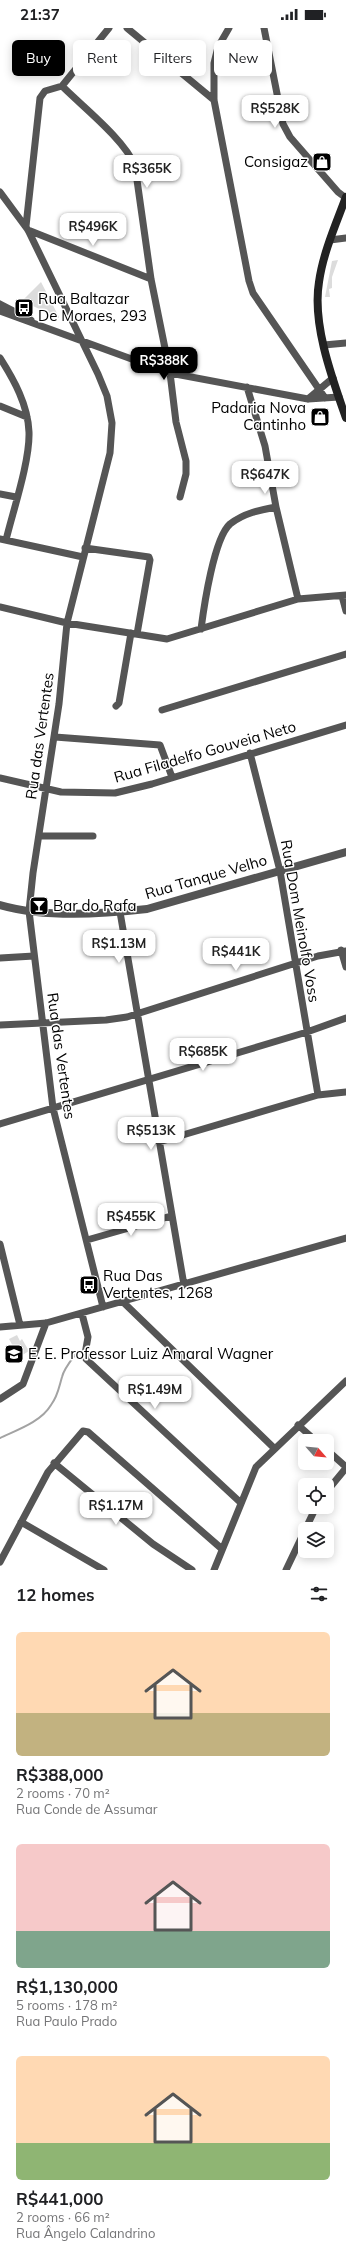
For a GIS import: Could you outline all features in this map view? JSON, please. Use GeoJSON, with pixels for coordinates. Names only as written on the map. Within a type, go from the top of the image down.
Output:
{"type":"FeatureCollection","features":[{"type":"Feature","properties":{"kind":"main road"},"geometry":{"type":"LineString","coordinates":[[346,198],[330,240],[319,281],[317,299],[324,345],[346,418]]}},
{"type":"Feature","properties":{"kind":"street"},"geometry":{"type":"LineString","coordinates":[[109,28],[62,86],[45,91],[40,98],[27,228],[151,279]]}},
{"type":"Feature","properties":{"kind":"street"},"geometry":{"type":"LineString","coordinates":[[127,28],[214,100]]}},
{"type":"Feature","properties":{"kind":"street"},"geometry":{"type":"LineString","coordinates":[[229,28],[218,47],[214,63],[214,100],[249,281],[253,293],[325,398]]}},
{"type":"Feature","properties":{"kind":"street"},"geometry":{"type":"LineString","coordinates":[[264,28],[283,124],[290,137],[338,192],[346,198]]}},
{"type":"Feature","properties":{"kind":"street"},"geometry":{"type":"LineString","coordinates":[[62,86],[105,128],[132,160],[151,279],[170,373],[176,422],[186,461],[186,474],[180,497]]}},
{"type":"Feature","properties":{"kind":"street","name":"Rua das Vertentes"},"geometry":{"type":"LineString","coordinates":[[0,192],[27,228],[107,396],[112,423],[110,453],[67,623],[55,736],[29,911],[53,1108],[103,1307]]}},
{"type":"Feature","properties":{"kind":"street"},"geometry":{"type":"LineString","coordinates":[[330,240],[346,238]]}},
{"type":"Feature","properties":{"kind":"street"},"geometry":{"type":"LineString","coordinates":[[0,304],[23,315],[33,322]]}},
{"type":"Feature","properties":{"kind":"street"},"geometry":{"type":"LineString","coordinates":[[0,311],[21,320],[33,322],[82,342],[170,373],[308,399],[339,397]]}},
{"type":"Feature","properties":{"kind":"street"},"geometry":{"type":"LineString","coordinates":[[324,345],[346,343]]}},
{"type":"Feature","properties":{"kind":"street"},"geometry":{"type":"LineString","coordinates":[[0,358],[17,387],[27,417],[28,448],[16,497],[3,540],[83,557]]}},
{"type":"Feature","properties":{"kind":"street"},"geometry":{"type":"LineString","coordinates":[[308,399],[333,378]]}},
{"type":"Feature","properties":{"kind":"street"},"geometry":{"type":"LineString","coordinates":[[247,388],[265,446],[276,507],[298,599]]}},
{"type":"Feature","properties":{"kind":"street"},"geometry":{"type":"LineString","coordinates":[[0,406],[27,417]]}},
{"type":"Feature","properties":{"kind":"street"},"geometry":{"type":"LineString","coordinates":[[0,494],[16,497]]}},
{"type":"Feature","properties":{"kind":"street"},"geometry":{"type":"LineString","coordinates":[[201,629],[212,570],[222,533],[230,524],[241,516],[276,507]]}},
{"type":"Feature","properties":{"kind":"street"},"geometry":{"type":"LineString","coordinates":[[85,548],[149,557],[150,560],[120,703],[116,706]]}},
{"type":"Feature","properties":{"kind":"street"},"geometry":{"type":"LineString","coordinates":[[0,607],[67,623],[168,639],[298,599],[344,596],[346,611]]}},
{"type":"Feature","properties":{"kind":"street"},"geometry":{"type":"LineString","coordinates":[[162,710],[346,654]]}},
{"type":"Feature","properties":{"kind":"street","name":"Rua Filadelfo Gouveia Neto"},"geometry":{"type":"LineString","coordinates":[[0,778],[46,790],[68,793],[115,793],[133,790],[250,753],[346,725]]}},
{"type":"Feature","properties":{"kind":"street"},"geometry":{"type":"LineString","coordinates":[[55,736],[160,745],[172,777]]}},
{"type":"Feature","properties":{"kind":"street","name":"Rua Dom Meinolfo Voss"},"geometry":{"type":"LineString","coordinates":[[250,753],[280,871],[318,1095]]}},
{"type":"Feature","properties":{"kind":"street"},"geometry":{"type":"LineString","coordinates":[[39,836],[94,836]]}},
{"type":"Feature","properties":{"kind":"street","name":"Rua Tanque Velho"},"geometry":{"type":"LineString","coordinates":[[0,905],[29,911],[120,912],[147,909],[176,902],[346,852]]}},
{"type":"Feature","properties":{"kind":"street"},"geometry":{"type":"LineString","coordinates":[[120,912],[147,1078],[184,1285]]}},
{"type":"Feature","properties":{"kind":"street"},"geometry":{"type":"LineString","coordinates":[[0,1025],[106,1020],[137,1013],[343,950],[346,967]]}},
{"type":"Feature","properties":{"kind":"street"},"geometry":{"type":"LineString","coordinates":[[0,958],[34,956]]}},
{"type":"Feature","properties":{"kind":"street"},"geometry":{"type":"LineString","coordinates":[[0,1124],[147,1078],[307,1032],[346,1018]]}},
{"type":"Feature","properties":{"kind":"street"},"geometry":{"type":"LineString","coordinates":[[159,1142],[318,1095],[346,1092]]}},
{"type":"Feature","properties":{"kind":"street"},"geometry":{"type":"LineString","coordinates":[[87,1240],[171,1216]]}},
{"type":"Feature","properties":{"kind":"street"},"geometry":{"type":"LineString","coordinates":[[0,1326],[46,1323],[82,1314],[346,1238]]}},
{"type":"Feature","properties":{"kind":"street"},"geometry":{"type":"LineString","coordinates":[[0,1244],[20,1325]]}},
{"type":"Feature","properties":{"kind":"street"},"geometry":{"type":"LineString","coordinates":[[123,1302],[274,1448]]}},
{"type":"Feature","properties":{"kind":"street"},"geometry":{"type":"LineString","coordinates":[[82,1314],[88,1337],[85,1348],[86,1359],[241,1503]]}},
{"type":"Feature","properties":{"kind":"street"},"geometry":{"type":"LineString","coordinates":[[0,1399],[23,1384],[46,1323]]}},
{"type":"Feature","properties":{"kind":"street"},"geometry":{"type":"LineString","coordinates":[[214,1570],[256,1467],[298,1425],[346,1381]]}},
{"type":"Feature","properties":{"kind":"street"},"geometry":{"type":"LineString","coordinates":[[298,1425],[308,1434]]}},
{"type":"Feature","properties":{"kind":"street"},"geometry":{"type":"LineString","coordinates":[[0,1562],[54,1463],[83,1431],[88,1432],[222,1549]]}},
{"type":"Feature","properties":{"kind":"street"},"geometry":{"type":"LineString","coordinates":[[334,1457],[346,1468],[334,1483]]}},
{"type":"Feature","properties":{"kind":"street"},"geometry":{"type":"LineString","coordinates":[[54,1463],[153,1544],[192,1570]]}},
{"type":"Feature","properties":{"kind":"street"},"geometry":{"type":"LineString","coordinates":[[286,1570],[313,1514]]}},
{"type":"Feature","properties":{"kind":"street"},"geometry":{"type":"LineString","coordinates":[[21,1522],[104,1570]]}},
{"type":"Feature","properties":{"kind":"shaded area"},"geometry":{"type":"Polygon","coordinates":[[[338,260],[332,277],[332,288],[329,289],[330,297],[325,297],[332,261],[338,260]]]}},
{"type":"Feature","properties":{"kind":"shaded area"},"geometry":{"type":"Polygon","coordinates":[[[41,282],[59,317],[59,318],[22,301],[41,282]]]}},
{"type":"Feature","properties":{"kind":"shaded area"},"geometry":{"type":"Polygon","coordinates":[[[17,1335],[20,1341],[22,1339],[29,1351],[19,1357],[9,1339],[17,1335]]]}},
{"type":"Feature","properties":{"kind":"waterway"},"geometry":{"type":"LineString","coordinates":[[0,1438],[35,1421],[47,1411],[57,1395],[65,1370],[78,1351]]}},
{"type":"Feature","properties":{"kind":"place","name":"Consigaz"},"geometry":{"type":"Point","coordinates":[322,162]}},
{"type":"Feature","properties":{"kind":"place","name":"Rua Baltazar De Moraes, 293"},"geometry":{"type":"Point","coordinates":[24,308]}},
{"type":"Feature","properties":{"kind":"place","name":"Padaria Nova Cantinho"},"geometry":{"type":"Point","coordinates":[320,417]}},
{"type":"Feature","properties":{"kind":"place","name":"Bar do Rafa"},"geometry":{"type":"Point","coordinates":[39,906]}},
{"type":"Feature","properties":{"kind":"place","name":"Rua Das Vertentes, 1268"},"geometry":{"type":"Point","coordinates":[89,1285]}},
{"type":"Feature","properties":{"kind":"place","name":"E. E. Professor Luiz Amaral Wagner"},"geometry":{"type":"Point","coordinates":[14,1354]}}]}
